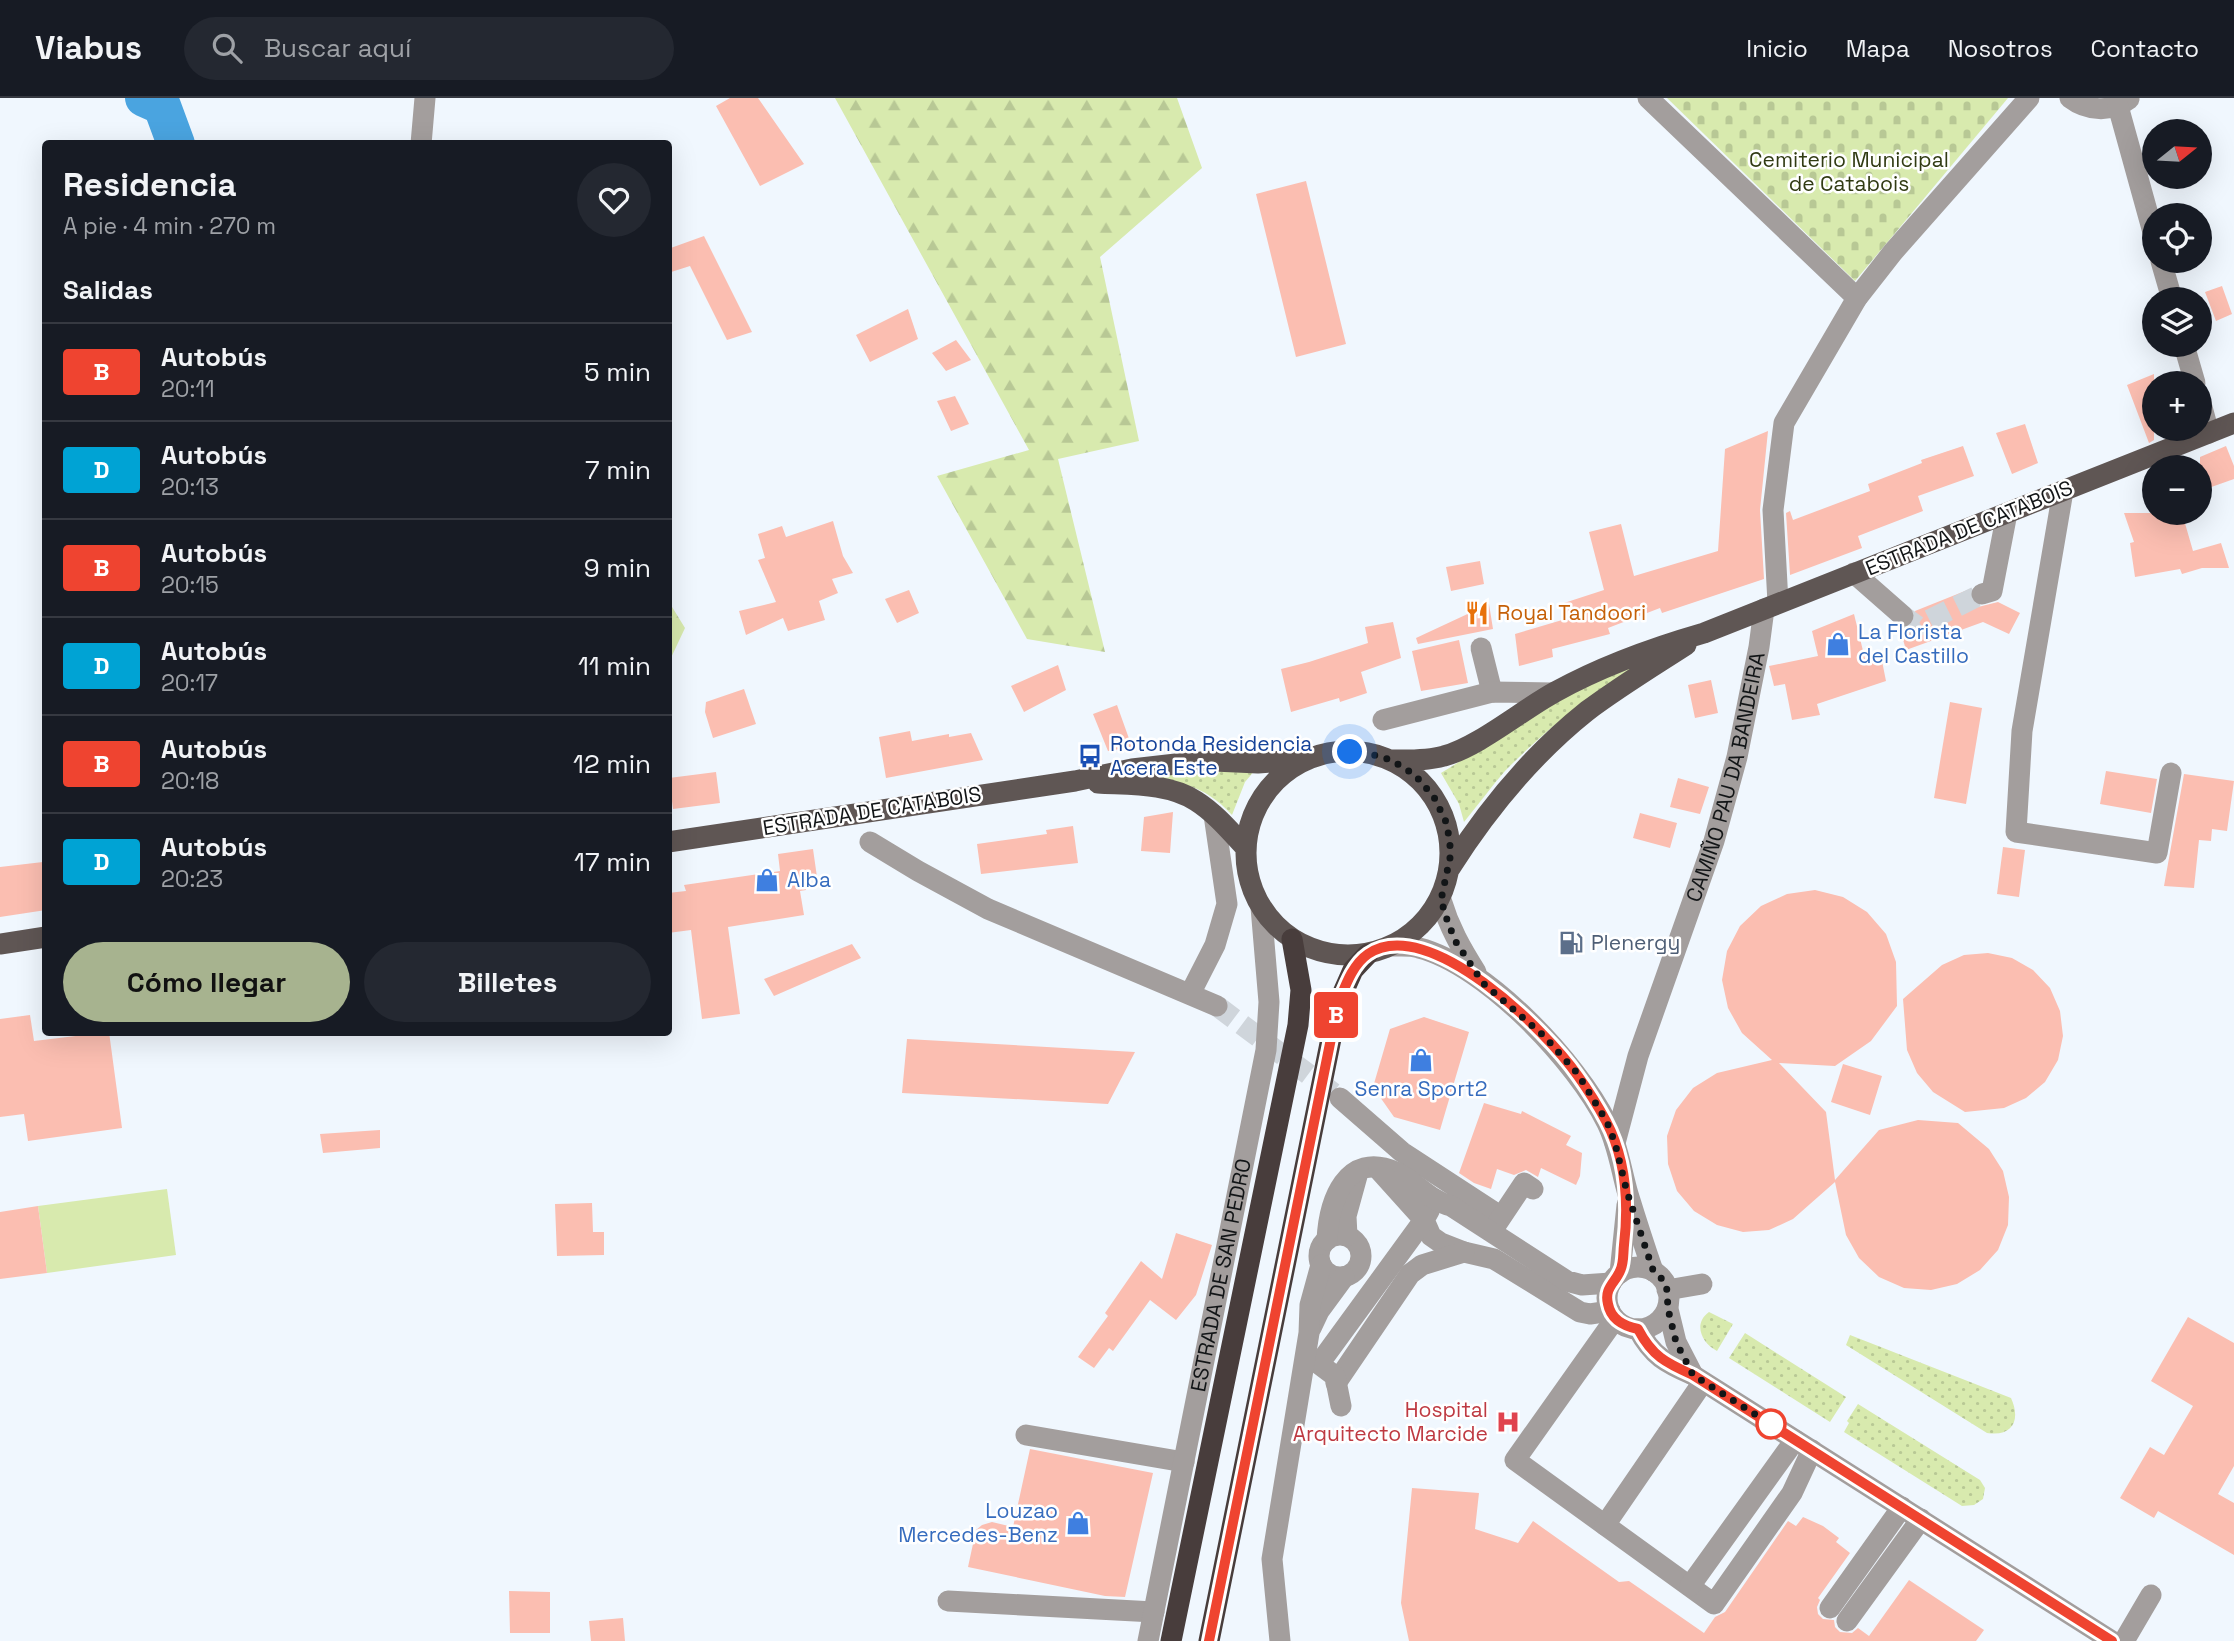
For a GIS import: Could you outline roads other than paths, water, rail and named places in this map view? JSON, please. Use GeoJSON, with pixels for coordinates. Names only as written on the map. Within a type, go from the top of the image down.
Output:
{"type":"FeatureCollection","features":[{"type":"Feature","properties":{"kind":"highway"},"geometry":{"type":"LineString","coordinates":[[1171,1641],[1298,1025],[1301,990],[1292,939]]}},
{"type":"Feature","properties":{"kind":"highway"},"geometry":{"type":"LineString","coordinates":[[1209,1641],[1338,1004],[1353,970],[1368,954]]}},
{"type":"Feature","properties":{"kind":"main road","name":"ESTRADA DE CATABOIS"},"geometry":{"type":"LineString","coordinates":[[2212,432],[2234,423]]}},
{"type":"Feature","properties":{"kind":"main road","name":"ESTRADA DE CATABOIS"},"geometry":{"type":"LineString","coordinates":[[1391,760],[1425,760],[1445,756],[1463,748],[1553,693],[1657,646],[1704,633],[2189,441]]}},
{"type":"Feature","properties":{"kind":"main road","name":"ESTRADA DE CATABOIS"},"geometry":{"type":"LineString","coordinates":[[1449,870],[1472,834],[1511,785],[1548,746],[1617,689],[1704,633]]}},
{"type":"Feature","properties":{"kind":"main road","name":"ESTRADA DE CATABOIS"},"geometry":{"type":"LineString","coordinates":[[672,841],[1075,781],[1132,769],[1214,761],[1258,763],[1308,759],[1336,751],[1364,752],[1391,760],[1415,775],[1434,797],[1447,824],[1451,853],[1441,900],[1420,927],[1392,946]]}},
{"type":"Feature","properties":{"kind":"main road","name":"ESTRADA DE CATABOIS"},"geometry":{"type":"LineString","coordinates":[[1308,759],[1285,773],[1266,792],[1254,816],[1245,847],[1249,875],[1261,906],[1275,924],[1292,939],[1329,954],[1368,954]]}},
{"type":"Feature","properties":{"kind":"main road","name":"ESTRADA DE CATABOIS"},"geometry":{"type":"LineString","coordinates":[[1075,781],[1159,788],[1195,800],[1245,847]]}},
{"type":"Feature","properties":{"kind":"main road"},"geometry":{"type":"LineString","coordinates":[[0,944],[42,938]]}},
{"type":"Feature","properties":{"kind":"main road"},"geometry":{"type":"LineString","coordinates":[[1368,954],[1392,946]]}},
{"type":"Feature","properties":{"kind":"street"},"geometry":{"type":"LineString","coordinates":[[421,140],[425,98]]}},
{"type":"Feature","properties":{"kind":"street"},"geometry":{"type":"LineString","coordinates":[[1648,98],[1857,298]]}},
{"type":"Feature","properties":{"kind":"street","name":"CAMIÑO PAU DA BANDEIRA"},"geometry":{"type":"LineString","coordinates":[[1615,1143],[1638,1056],[1714,841],[1737,757],[1771,606],[1773,510],[1784,423],[1857,298],[1893,252],[2029,98]]}},
{"type":"Feature","properties":{"kind":"street"},"geometry":{"type":"LineString","coordinates":[[2070,98],[2087,108],[2100,109],[2124,102],[2147,203]]}},
{"type":"Feature","properties":{"kind":"street"},"geometry":{"type":"LineString","coordinates":[[2063,491],[2022,731],[2016,832],[2157,853],[2171,773]]}},
{"type":"Feature","properties":{"kind":"street"},"geometry":{"type":"LineString","coordinates":[[1982,594],[1992,591],[2007,513]]}},
{"type":"Feature","properties":{"kind":"street"},"geometry":{"type":"LineString","coordinates":[[1854,573],[1903,615]]}},
{"type":"Feature","properties":{"kind":"street"},"geometry":{"type":"LineString","coordinates":[[1481,648],[1492,692]]}},
{"type":"Feature","properties":{"kind":"street"},"geometry":{"type":"LineString","coordinates":[[1383,720],[1492,692],[1553,693]]}},
{"type":"Feature","properties":{"kind":"street"},"geometry":{"type":"LineString","coordinates":[[1190,994],[1215,945],[1227,904],[1214,815]]}},
{"type":"Feature","properties":{"kind":"street"},"geometry":{"type":"LineString","coordinates":[[870,842],[988,909],[1217,1006]]}},
{"type":"Feature","properties":{"kind":"street"},"geometry":{"type":"LineString","coordinates":[[1441,900],[1456,942],[1483,983]]}},
{"type":"Feature","properties":{"kind":"street","name":"ESTRADA DE SAN PEDRO"},"geometry":{"type":"LineString","coordinates":[[1148,1641],[1266,1050],[1269,1002],[1261,906]]}},
{"type":"Feature","properties":{"kind":"street"},"geometry":{"type":"LineString","coordinates":[[1392,946],[1417,947],[1440,955],[1466,969],[1544,1036],[1578,1074],[1607,1122],[1653,1270],[1663,1280],[1676,1342],[1698,1378]]}},
{"type":"Feature","properties":{"kind":"street"},"geometry":{"type":"LineString","coordinates":[[1340,1098],[1402,1152],[1567,1281],[1582,1285],[1615,1278],[1629,1269],[1653,1270]]}},
{"type":"Feature","properties":{"kind":"street"},"geometry":{"type":"LineString","coordinates":[[1337,1238],[1333,1198],[1340,1186],[1367,1169],[1396,1172],[1443,1204],[1492,1222]]}},
{"type":"Feature","properties":{"kind":"street"},"geometry":{"type":"LineString","coordinates":[[1367,1169],[1424,1220],[1431,1236],[1441,1243],[1504,1264],[1580,1312],[1612,1315]]}},
{"type":"Feature","properties":{"kind":"street"},"geometry":{"type":"LineString","coordinates":[[1492,1222],[1524,1183],[1533,1189]]}},
{"type":"Feature","properties":{"kind":"street"},"geometry":{"type":"LineString","coordinates":[[1627,1192],[1625,1237],[1607,1301],[1612,1315],[1625,1326],[1638,1329],[1651,1326],[1660,1320],[1667,1299],[1702,1284]]}},
{"type":"Feature","properties":{"kind":"street"},"geometry":{"type":"LineString","coordinates":[[1328,1373],[1426,1213],[1434,1206],[1443,1204]]}},
{"type":"Feature","properties":{"kind":"street"},"geometry":{"type":"LineString","coordinates":[[1280,1641],[1272,1559],[1300,1404],[1310,1305],[1321,1265],[1319,1252],[1337,1238]]}},
{"type":"Feature","properties":{"kind":"street"},"geometry":{"type":"LineString","coordinates":[[1309,1333],[1320,1311],[1344,1277],[1355,1270],[1361,1258],[1357,1244],[1337,1238]]}},
{"type":"Feature","properties":{"kind":"street"},"geometry":{"type":"LineString","coordinates":[[1328,1373],[1401,1269],[1412,1257],[1441,1243]]}},
{"type":"Feature","properties":{"kind":"street"},"geometry":{"type":"LineString","coordinates":[[1328,1373],[1410,1274],[1422,1265],[1464,1252]]}},
{"type":"Feature","properties":{"kind":"street"},"geometry":{"type":"LineString","coordinates":[[1321,1265],[1330,1275],[1344,1277]]}},
{"type":"Feature","properties":{"kind":"street"},"geometry":{"type":"LineString","coordinates":[[1612,1315],[1515,1460],[1714,1604],[1791,1493],[1804,1445]]}},
{"type":"Feature","properties":{"kind":"street"},"geometry":{"type":"LineString","coordinates":[[1638,1329],[1657,1357],[1698,1378],[1902,1507],[2098,1637]]}},
{"type":"Feature","properties":{"kind":"street"},"geometry":{"type":"LineString","coordinates":[[1328,1373],[1341,1406]]}},
{"type":"Feature","properties":{"kind":"street"},"geometry":{"type":"LineString","coordinates":[[1605,1525],[1698,1378]]}},
{"type":"Feature","properties":{"kind":"street"},"geometry":{"type":"LineString","coordinates":[[1026,1435],[1184,1462]]}},
{"type":"Feature","properties":{"kind":"street"},"geometry":{"type":"LineString","coordinates":[[1690,1586],[1804,1445]]}},
{"type":"Feature","properties":{"kind":"street"},"geometry":{"type":"LineString","coordinates":[[1902,1507],[1839,1614],[1921,1520]]}},
{"type":"Feature","properties":{"kind":"street"},"geometry":{"type":"LineString","coordinates":[[2124,1641],[2151,1595]]}},
{"type":"Feature","properties":{"kind":"street"},"geometry":{"type":"LineString","coordinates":[[948,1601],[1154,1612]]}},
{"type":"Feature","properties":{"kind":"waterway"},"geometry":{"type":"LineString","coordinates":[[144,98],[162,106],[175,140]]}},
{"type":"Feature","properties":{"kind":"tunnel"},"geometry":{"type":"LineString","coordinates":[[1903,616],[1917,626],[1982,594]]}},
{"type":"Feature","properties":{"kind":"tunnel"},"geometry":{"type":"LineString","coordinates":[[1217,1006],[1340,1098]]}},
{"type":"Feature","properties":{"kind":"place","name":"Royal Tandoori"},"geometry":{"type":"Point","coordinates":[1477,613]}},
{"type":"Feature","properties":{"kind":"place","name":"La Florista del Castillo"},"geometry":{"type":"Point","coordinates":[1838,644]}},
{"type":"Feature","properties":{"kind":"place","name":"Rotonda Residencia Acera Este"},"geometry":{"type":"Point","coordinates":[1090,756]}},
{"type":"Feature","properties":{"kind":"place","name":"Alba"},"geometry":{"type":"Point","coordinates":[767,880]}},
{"type":"Feature","properties":{"kind":"place","name":"Plenergy"},"geometry":{"type":"Point","coordinates":[1571,943]}},
{"type":"Feature","properties":{"kind":"place","name":"Senra Sport2"},"geometry":{"type":"Point","coordinates":[1421,1060]}},
{"type":"Feature","properties":{"kind":"place","name":"Hospital Arquitecto Marcide"},"geometry":{"type":"Point","coordinates":[1508,1422]}},
{"type":"Feature","properties":{"kind":"place","name":"Louzao Mercedes-Benz"},"geometry":{"type":"Point","coordinates":[1078,1523]}},
{"type":"Feature","properties":{"kind":"park label","name":"Cemiterio Municipal de Catabois"},"geometry":{"type":"Point","coordinates":[1849,172]}}]}
